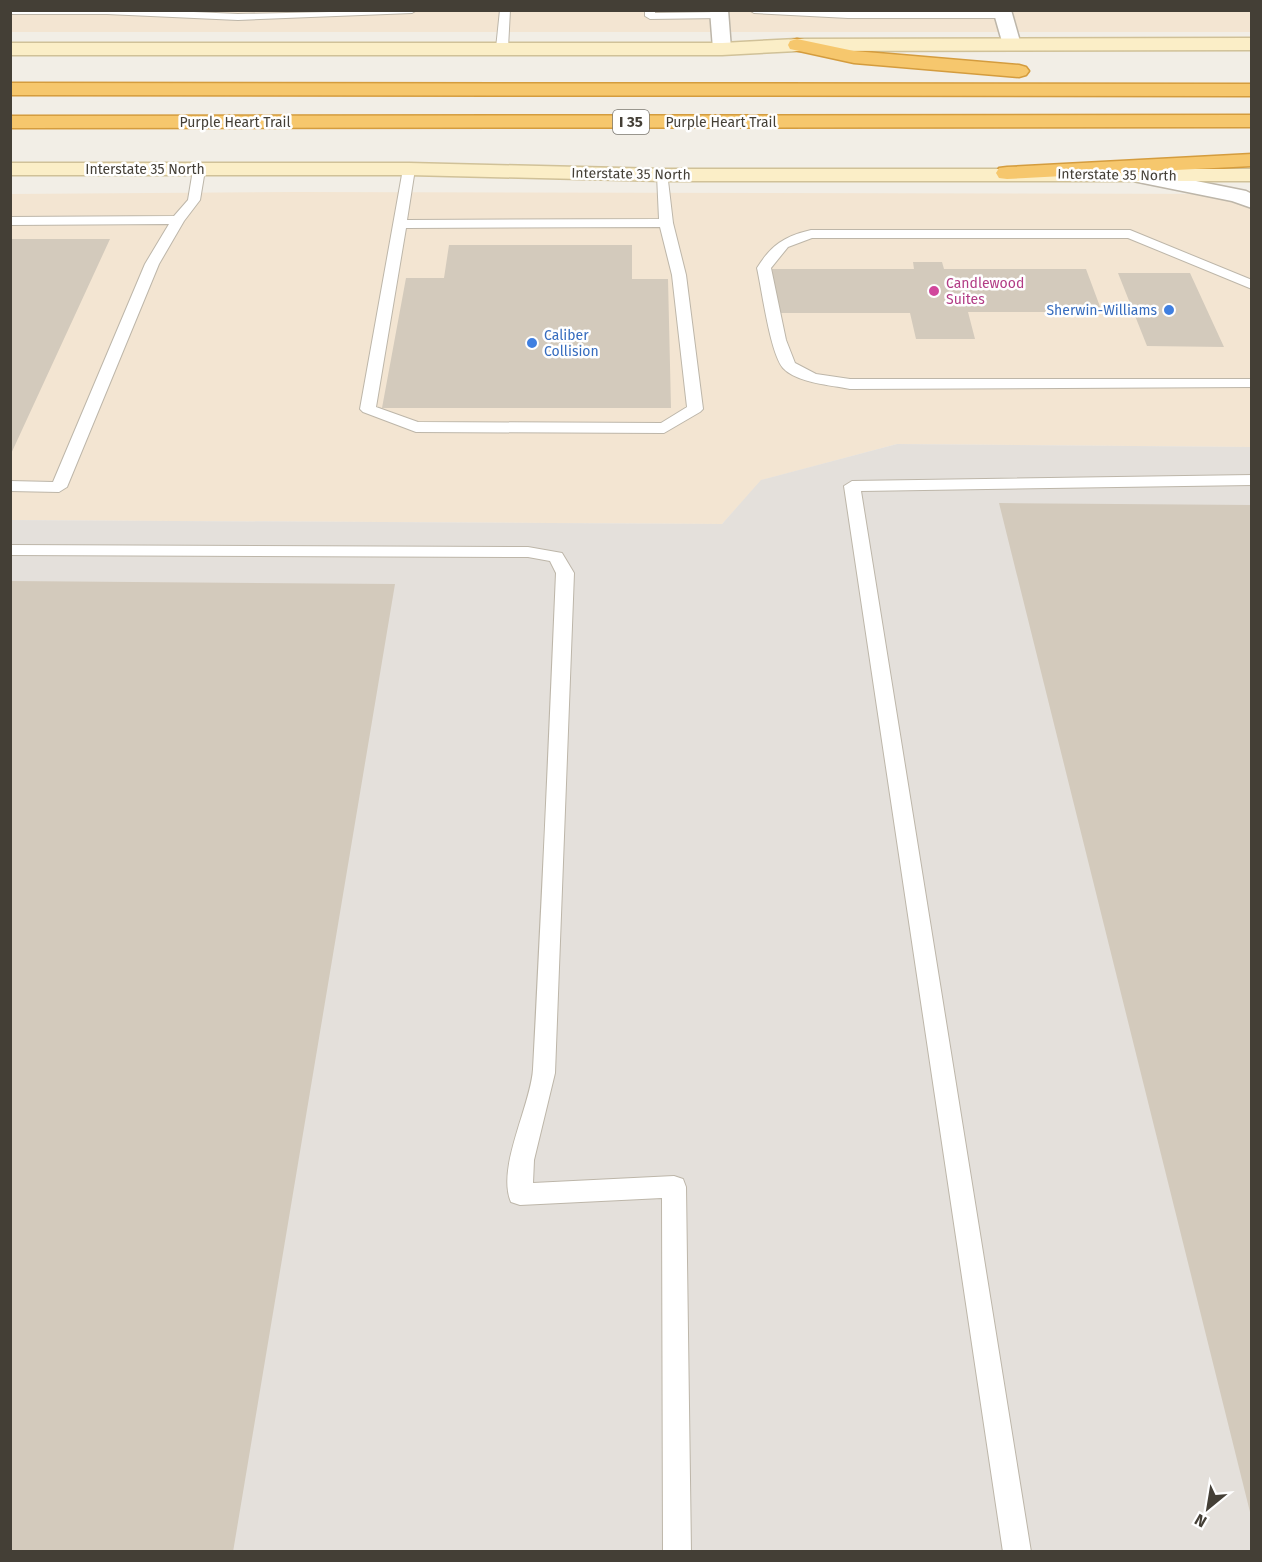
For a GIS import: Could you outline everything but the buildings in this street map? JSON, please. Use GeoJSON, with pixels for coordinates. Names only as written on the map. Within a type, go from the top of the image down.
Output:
{"type":"FeatureCollection","features":[{"type":"Feature","properties":{"kind":"highway"},"geometry":{"type":"LineString","coordinates":[[797,45],[854,57],[1230,90]]}},
{"type":"Feature","properties":{"kind":"highway","name":"Purple Heart Trail"},"geometry":{"type":"LineString","coordinates":[[10,89],[1251,90]]}},
{"type":"Feature","properties":{"kind":"highway","name":"Purple Heart Trail"},"geometry":{"type":"LineString","coordinates":[[10,122],[1251,122]]}},
{"type":"Feature","properties":{"kind":"highway"},"geometry":{"type":"LineString","coordinates":[[1007,173],[1251,160]]}},
{"type":"Feature","properties":{"kind":"main road"},"geometry":{"type":"LineString","coordinates":[[10,49],[722,48],[797,45],[1251,44]]}},
{"type":"Feature","properties":{"kind":"main road","name":"Interstate 35 North"},"geometry":{"type":"LineString","coordinates":[[10,169],[409,168],[663,175],[1007,173],[1141,176],[1251,175]]}},
{"type":"Feature","properties":{"kind":"street"},"geometry":{"type":"LineString","coordinates":[[719,13],[722,48]]}},
{"type":"Feature","properties":{"kind":"street"},"geometry":{"type":"LineString","coordinates":[[1003,13],[1012,45]]}},
{"type":"Feature","properties":{"kind":"street"},"geometry":{"type":"LineString","coordinates":[[1141,176],[1238,196],[1251,202]]}},
{"type":"Feature","properties":{"kind":"lane"},"geometry":{"type":"LineString","coordinates":[[10,11],[239,14],[412,10]]}},
{"type":"Feature","properties":{"kind":"lane"},"geometry":{"type":"LineString","coordinates":[[502,48],[505,10]]}},
{"type":"Feature","properties":{"kind":"lane"},"geometry":{"type":"LineString","coordinates":[[650,10],[650,16],[719,13]]}},
{"type":"Feature","properties":{"kind":"lane"},"geometry":{"type":"LineString","coordinates":[[754,10],[848,15],[1003,13]]}},
{"type":"Feature","properties":{"kind":"lane"},"geometry":{"type":"LineString","coordinates":[[409,168],[368,409],[416,427],[664,428],[695,409],[679,275],[666,223],[663,175]]}},
{"type":"Feature","properties":{"kind":"lane"},"geometry":{"type":"LineString","coordinates":[[10,486],[59,487],[152,264],[178,220],[194,200],[199,170]]}},
{"type":"Feature","properties":{"kind":"lane"},"geometry":{"type":"LineString","coordinates":[[10,221],[178,220]]}},
{"type":"Feature","properties":{"kind":"lane"},"geometry":{"type":"LineString","coordinates":[[399,224],[666,223]]}},
{"type":"Feature","properties":{"kind":"lane"},"geometry":{"type":"LineString","coordinates":[[1251,285],[1130,234],[811,234],[785,242],[772,253],[764,268],[779,340],[789,366],[812,378],[850,384],[1251,383]]}},
{"type":"Feature","properties":{"kind":"lane"},"geometry":{"type":"LineString","coordinates":[[1017,1551],[852,486],[1251,480]]}},
{"type":"Feature","properties":{"kind":"lane"},"geometry":{"type":"LineString","coordinates":[[10,550],[528,552],[556,557],[566,573],[544,1073],[522,1160],[520,1194],[674,1187],[677,1551]]}},
{"type":"Feature","properties":{"kind":"shaded area"},"geometry":{"type":"Polygon","coordinates":[[[11,10],[1252,11],[1251,32],[11,32],[11,10]]]}},
{"type":"Feature","properties":{"kind":"shaded area"},"geometry":{"type":"Polygon","coordinates":[[[296,192],[1251,194],[1251,447],[897,444],[762,480],[722,524],[11,520],[10,194],[296,192]]]}},
{"type":"Feature","properties":{"kind":"shaded area"},"geometry":{"type":"Polygon","coordinates":[[[897,444],[1251,447],[1251,1551],[11,1552],[11,520],[722,524],[761,480],[897,444]]]}},
{"type":"Feature","properties":{"kind":"place","name":"Candlewood Suites"},"geometry":{"type":"Point","coordinates":[934,291]}},
{"type":"Feature","properties":{"kind":"place","name":"Sherwin-Williams"},"geometry":{"type":"Point","coordinates":[1169,310]}},
{"type":"Feature","properties":{"kind":"place","name":"Caliber Collision"},"geometry":{"type":"Point","coordinates":[532,343]}}]}
